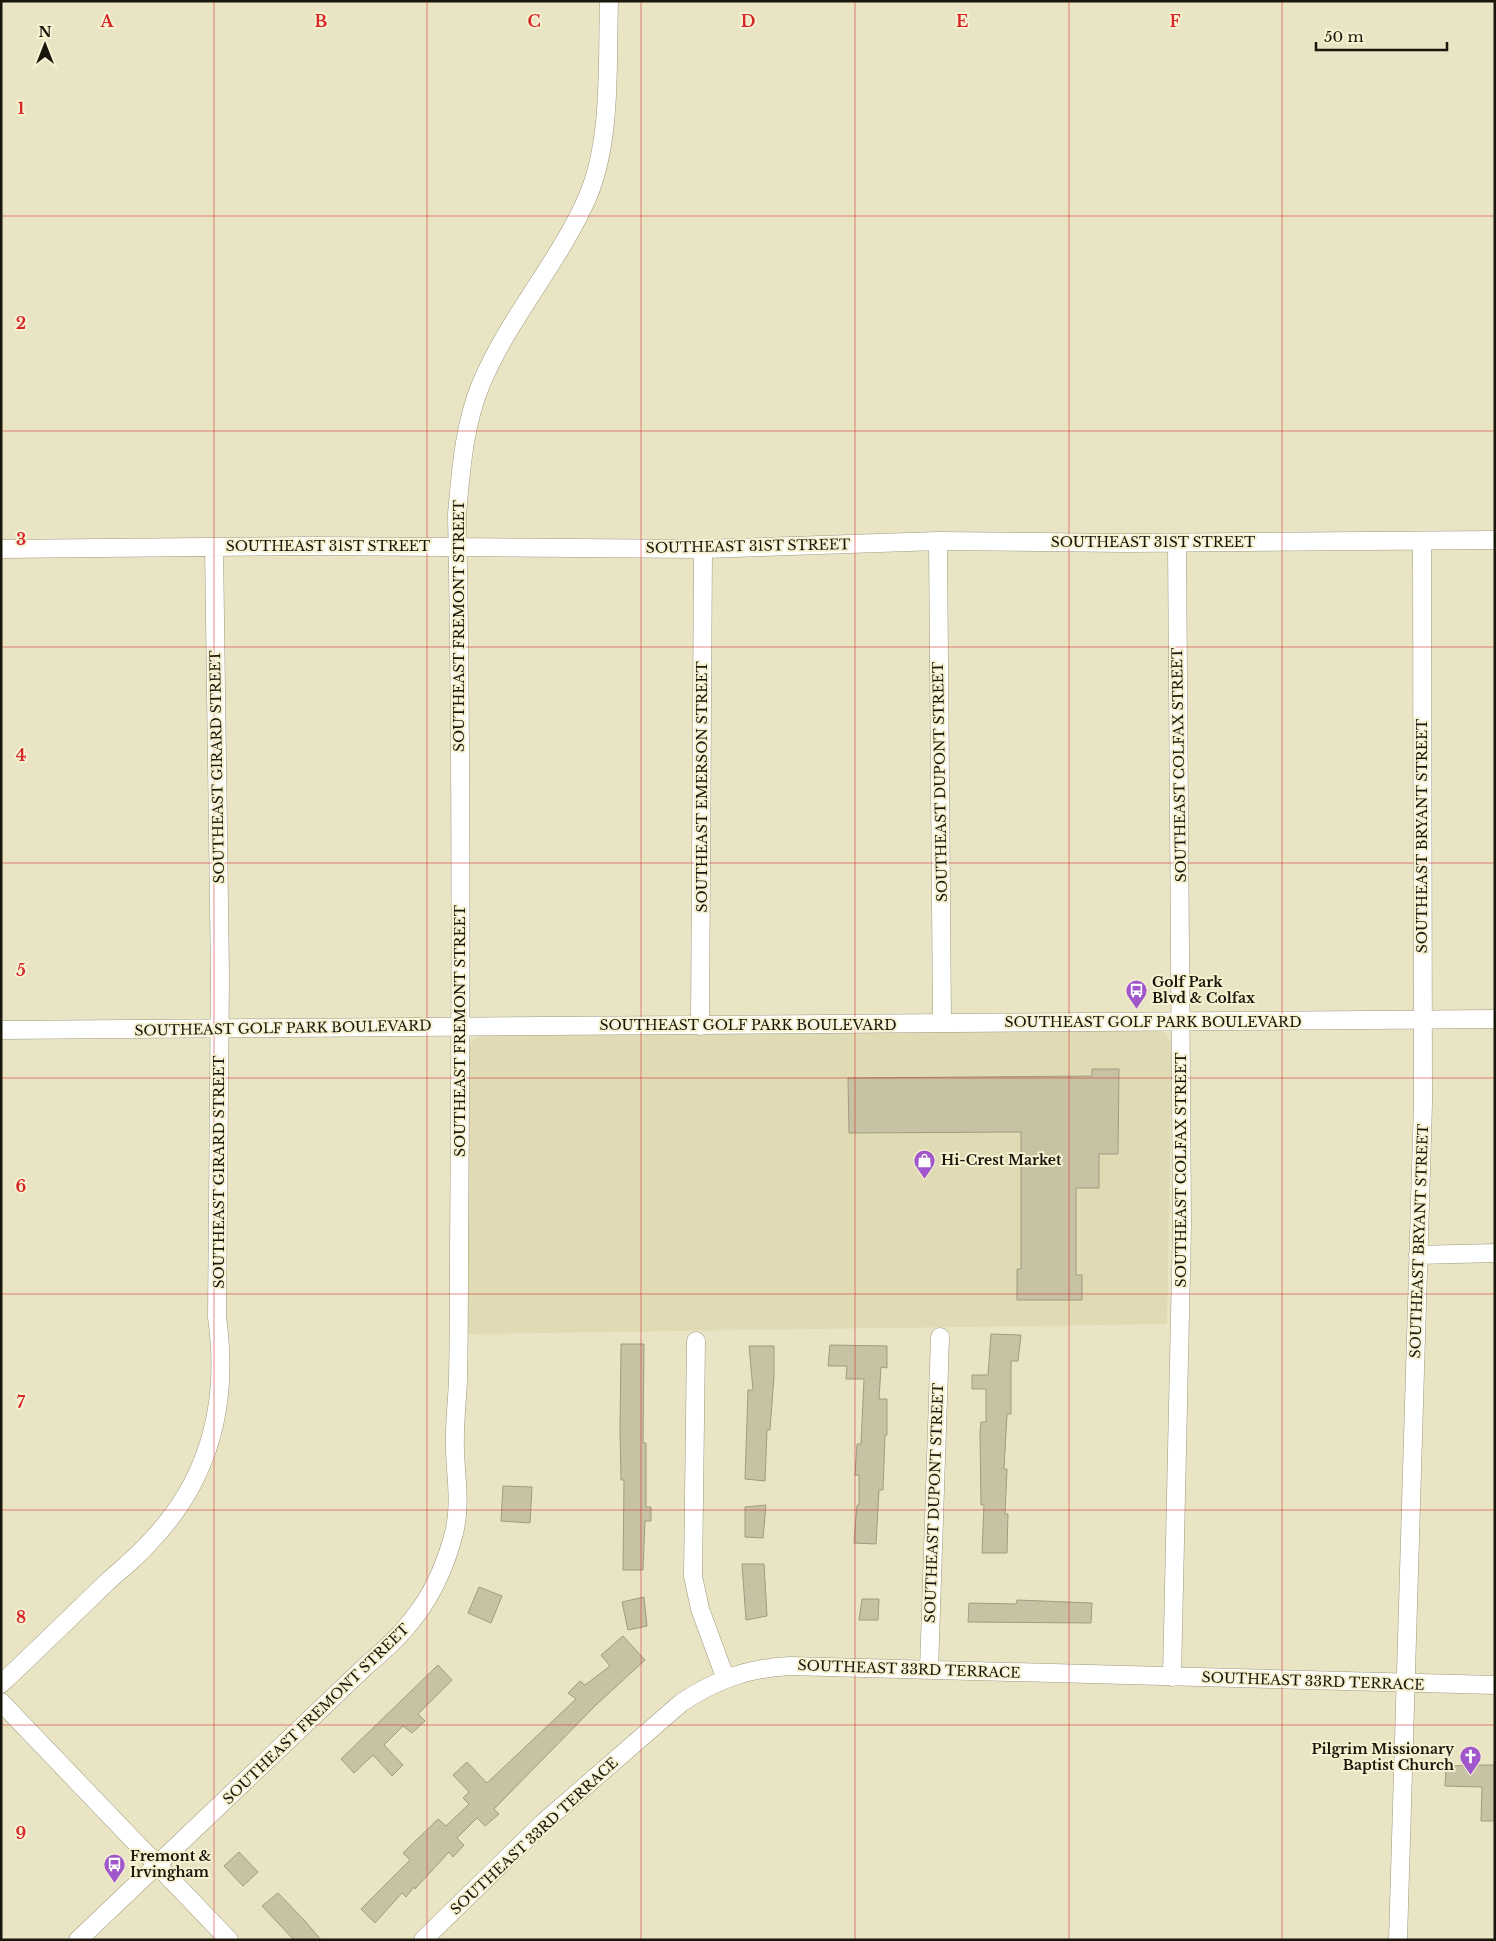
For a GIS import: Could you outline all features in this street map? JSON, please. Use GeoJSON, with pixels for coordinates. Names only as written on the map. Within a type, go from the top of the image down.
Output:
{"type":"FeatureCollection","features":[{"type":"Feature","properties":{"kind":"street","name":"SOUTHEAST FREMONT STREET"},"geometry":{"type":"LineString","coordinates":[[78,1940],[368,1664],[392,1644],[414,1620],[432,1592],[445,1563],[454,1530],[458,1485],[455,1451],[458,1380],[460,1026],[457,514],[461,471],[469,421],[481,384],[498,349],[561,249],[588,195],[604,134],[609,1]]}},
{"type":"Feature","properties":{"kind":"street","name":"SOUTHEAST 31ST STREET"},"geometry":{"type":"LineString","coordinates":[[1,549],[458,546],[703,549],[938,542],[1176,543],[1495,540]]}},
{"type":"Feature","properties":{"kind":"street","name":"SOUTHEAST DUPONT STREET"},"geometry":{"type":"LineString","coordinates":[[938,542],[942,1023]]}},
{"type":"Feature","properties":{"kind":"street","name":"SOUTHEAST BRYANT STREET"},"geometry":{"type":"LineString","coordinates":[[1398,1940],[1423,1103],[1422,542]]}},
{"type":"Feature","properties":{"kind":"street","name":"SOUTHEAST COLFAX STREET"},"geometry":{"type":"LineString","coordinates":[[1172,1677],[1182,1225],[1176,543]]}},
{"type":"Feature","properties":{"kind":"street","name":"SOUTHEAST GIRARD STREET"},"geometry":{"type":"LineString","coordinates":[[1,1684],[150,1543],[174,1515],[204,1460],[218,1410],[222,1371],[217,1316],[220,1029],[214,547]]}},
{"type":"Feature","properties":{"kind":"street","name":"SOUTHEAST EMERSON STREET"},"geometry":{"type":"LineString","coordinates":[[700,1026],[703,549]]}},
{"type":"Feature","properties":{"kind":"street","name":"SOUTHEAST GOLF PARK BOULEVARD"},"geometry":{"type":"LineString","coordinates":[[1,1030],[1495,1019]]}},
{"type":"Feature","properties":{"kind":"street"},"geometry":{"type":"LineString","coordinates":[[1418,1255],[1495,1254]]}},
{"type":"Feature","properties":{"kind":"street","name":"SOUTHEAST DUPONT STREET"},"geometry":{"type":"LineString","coordinates":[[929,1670],[940,1337]]}},
{"type":"Feature","properties":{"kind":"street"},"geometry":{"type":"LineString","coordinates":[[696,1341],[693,1576],[700,1609],[725,1677]]}},
{"type":"Feature","properties":{"kind":"street","name":"SOUTHEAST 33RD TERRACE"},"geometry":{"type":"LineString","coordinates":[[423,1940],[544,1822],[681,1703],[725,1677],[759,1668],[790,1666],[1495,1685]]}},
{"type":"Feature","properties":{"kind":"street"},"geometry":{"type":"LineString","coordinates":[[1,1702],[229,1940]]}},
{"type":"Feature","properties":{"kind":"shaded area"},"geometry":{"type":"Polygon","coordinates":[[[1158,1030],[1165,1033],[1172,1044],[1167,1324],[467,1334],[469,1048],[473,1039],[483,1036],[1158,1030]]]}},
{"type":"Feature","properties":{"kind":"building"},"geometry":{"type":"Polygon","coordinates":[[[1092,1069],[1119,1069],[1118,1154],[1099,1154],[1099,1188],[1076,1188],[1076,1275],[1082,1275],[1082,1300],[1017,1300],[1017,1269],[1021,1269],[1021,1132],[849,1133],[848,1078],[1092,1076],[1092,1069]]]}},
{"type":"Feature","properties":{"kind":"building"},"geometry":{"type":"Polygon","coordinates":[[[991,1334],[1021,1335],[1018,1361],[1011,1361],[1011,1414],[1007,1414],[1004,1469],[1007,1469],[1005,1514],[1008,1514],[1007,1553],[982,1553],[984,1505],[981,1505],[980,1432],[981,1422],[986,1422],[986,1389],[972,1389],[972,1375],[988,1375],[991,1334]]]}},
{"type":"Feature","properties":{"kind":"building"},"geometry":{"type":"Polygon","coordinates":[[[621,1344],[644,1344],[643,1443],[646,1443],[646,1507],[651,1507],[651,1521],[645,1521],[643,1570],[623,1570],[624,1480],[621,1480],[621,1344]]]}},
{"type":"Feature","properties":{"kind":"building"},"geometry":{"type":"Polygon","coordinates":[[[830,1345],[887,1346],[887,1368],[881,1367],[879,1399],[887,1399],[887,1435],[885,1435],[883,1490],[879,1490],[876,1544],[854,1543],[857,1505],[859,1505],[859,1475],[855,1475],[857,1444],[861,1444],[864,1379],[846,1379],[847,1366],[828,1366],[830,1345]]]}},
{"type":"Feature","properties":{"kind":"building"},"geometry":{"type":"Polygon","coordinates":[[[749,1346],[774,1346],[774,1376],[770,1430],[767,1430],[765,1481],[745,1479],[748,1390],[753,1390],[749,1346]]]}},
{"type":"Feature","properties":{"kind":"building"},"geometry":{"type":"Polygon","coordinates":[[[503,1486],[532,1487],[530,1523],[501,1521],[503,1486]]]}},
{"type":"Feature","properties":{"kind":"building"},"geometry":{"type":"Polygon","coordinates":[[[766,1505],[763,1538],[745,1537],[745,1507],[766,1505]]]}},
{"type":"Feature","properties":{"kind":"building"},"geometry":{"type":"Polygon","coordinates":[[[742,1564],[764,1564],[767,1616],[746,1620],[742,1564]]]}},
{"type":"Feature","properties":{"kind":"building"},"geometry":{"type":"Polygon","coordinates":[[[479,1587],[502,1596],[491,1623],[468,1613],[479,1587]]]}},
{"type":"Feature","properties":{"kind":"building"},"geometry":{"type":"Polygon","coordinates":[[[644,1597],[647,1626],[628,1630],[622,1602],[644,1597]]]}},
{"type":"Feature","properties":{"kind":"building"},"geometry":{"type":"Polygon","coordinates":[[[862,1599],[879,1599],[878,1620],[859,1620],[862,1599]]]}},
{"type":"Feature","properties":{"kind":"building"},"geometry":{"type":"Polygon","coordinates":[[[1017,1600],[1092,1603],[1091,1623],[968,1622],[969,1603],[1016,1604],[1017,1600]]]}},
{"type":"Feature","properties":{"kind":"building"},"geometry":{"type":"Polygon","coordinates":[[[623,1636],[645,1660],[596,1705],[494,1809],[499,1814],[485,1826],[477,1818],[457,1838],[464,1845],[453,1857],[449,1852],[415,1889],[414,1887],[406,1897],[402,1893],[375,1923],[361,1909],[410,1860],[403,1853],[438,1819],[446,1826],[469,1804],[463,1798],[469,1792],[453,1775],[467,1762],[487,1783],[576,1699],[568,1693],[580,1681],[585,1685],[610,1666],[601,1655],[623,1636]]]}},
{"type":"Feature","properties":{"kind":"building"},"geometry":{"type":"Polygon","coordinates":[[[438,1665],[452,1680],[418,1714],[425,1721],[412,1733],[403,1726],[384,1745],[403,1765],[392,1776],[373,1755],[354,1773],[341,1759],[438,1665]]]}},
{"type":"Feature","properties":{"kind":"building","name":"Pilgrim Missionary Baptist Church"},"geometry":{"type":"Polygon","coordinates":[[[1495,1765],[1495,1821],[1481,1821],[1482,1787],[1445,1786],[1446,1766],[1495,1765]]]}},
{"type":"Feature","properties":{"kind":"building"},"geometry":{"type":"Polygon","coordinates":[[[239,1852],[258,1872],[243,1886],[224,1866],[239,1852]]]}},
{"type":"Feature","properties":{"kind":"building"},"geometry":{"type":"Polygon","coordinates":[[[278,1893],[321,1940],[294,1940],[262,1906],[278,1893]]]}},
{"type":"Feature","properties":{"kind":"place","name":"Golf Park Blvd & Colfax"},"geometry":{"type":"Point","coordinates":[1136,1009]}},
{"type":"Feature","properties":{"kind":"place","name":"Hi-Crest Market"},"geometry":{"type":"Point","coordinates":[925,1179]}},
{"type":"Feature","properties":{"kind":"place","name":"Pilgrim Missionary Baptist Church"},"geometry":{"type":"Point","coordinates":[1470,1776]}},
{"type":"Feature","properties":{"kind":"place","name":"Fremont & Irvingham"},"geometry":{"type":"Point","coordinates":[114,1883]}}]}
